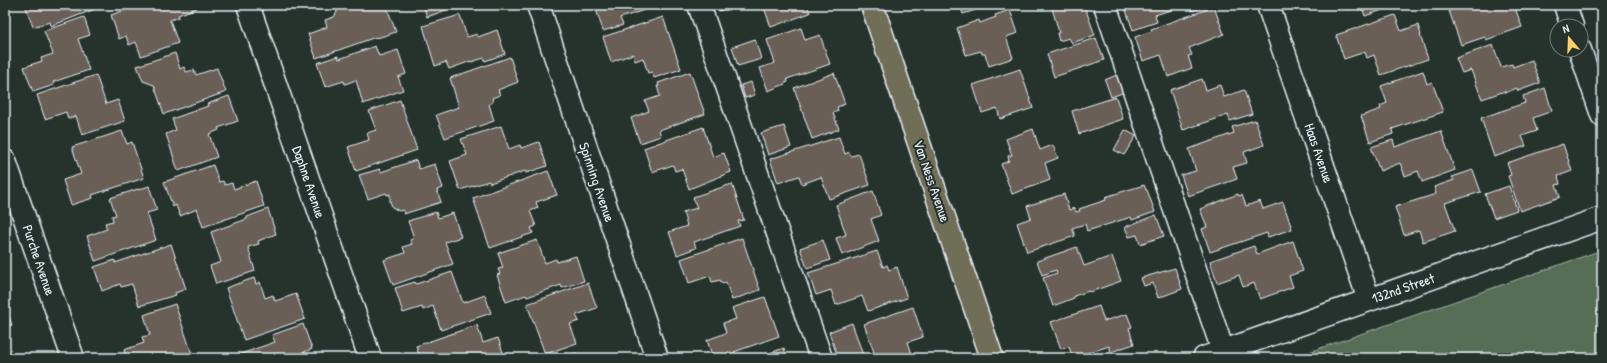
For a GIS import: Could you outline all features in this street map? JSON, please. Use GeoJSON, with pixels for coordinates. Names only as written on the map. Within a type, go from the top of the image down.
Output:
{"type":"FeatureCollection","features":[{"type":"Feature","properties":{"kind":"main road","name":"Van Ness Avenue"},"geometry":{"type":"LineString","coordinates":[[872,5],[992,358]]}},
{"type":"Feature","properties":{"kind":"street","name":"Daphne Avenue"},"geometry":{"type":"LineString","coordinates":[[248,5],[370,358]]}},
{"type":"Feature","properties":{"kind":"street","name":"Spinning Avenue"},"geometry":{"type":"LineString","coordinates":[[538,5],[657,358]]}},
{"type":"Feature","properties":{"kind":"street"},"geometry":{"type":"LineString","coordinates":[[699,5],[821,358]]}},
{"type":"Feature","properties":{"kind":"street"},"geometry":{"type":"LineString","coordinates":[[1105,5],[1214,355]]}},
{"type":"Feature","properties":{"kind":"street","name":"Haas Avenue"},"geometry":{"type":"LineString","coordinates":[[1268,5],[1369,300]]}},
{"type":"Feature","properties":{"kind":"street"},"geometry":{"type":"LineString","coordinates":[[1565,5],[1569,18]]}},
{"type":"Feature","properties":{"kind":"street"},"geometry":{"type":"LineString","coordinates":[[1583,58],[1602,115]]}},
{"type":"Feature","properties":{"kind":"street","name":"Purche Avenue"},"geometry":{"type":"LineString","coordinates":[[5,161],[72,358]]}},
{"type":"Feature","properties":{"kind":"street","name":"132nd Street"},"geometry":{"type":"LineString","coordinates":[[1214,355],[1602,218]]}},
{"type":"Feature","properties":{"kind":"green space"},"geometry":{"type":"Polygon","coordinates":[[[1602,250],[1602,358],[1292,358],[1602,250]]]}},
{"type":"Feature","properties":{"kind":"building"},"geometry":{"type":"Polygon","coordinates":[[[29,5],[94,5],[95,9],[51,26],[50,22],[33,27],[26,8],[29,7],[29,5]]]}},
{"type":"Feature","properties":{"kind":"building"},"geometry":{"type":"Polygon","coordinates":[[[139,5],[196,5],[197,8],[178,15],[179,17],[170,20],[178,43],[141,56],[136,42],[129,45],[126,36],[119,39],[111,15],[139,5]]]}},
{"type":"Feature","properties":{"kind":"building"},"geometry":{"type":"Polygon","coordinates":[[[335,5],[386,5],[396,32],[377,38],[376,37],[316,58],[308,34],[327,27],[325,20],[334,17],[337,12],[335,5]]]}},
{"type":"Feature","properties":{"kind":"building"},"geometry":{"type":"Polygon","coordinates":[[[423,5],[460,5],[427,17],[423,5]]]}},
{"type":"Feature","properties":{"kind":"building"},"geometry":{"type":"Polygon","coordinates":[[[660,5],[620,18],[623,25],[603,31],[595,6],[660,5]]]}},
{"type":"Feature","properties":{"kind":"building"},"geometry":{"type":"Polygon","coordinates":[[[717,5],[737,5],[719,11],[717,5]]]}},
{"type":"Feature","properties":{"kind":"building"},"geometry":{"type":"Polygon","coordinates":[[[763,5],[807,5],[810,13],[771,27],[763,5]]]}},
{"type":"Feature","properties":{"kind":"building"},"geometry":{"type":"Polygon","coordinates":[[[943,5],[953,5],[944,8],[943,5]]]}},
{"type":"Feature","properties":{"kind":"building"},"geometry":{"type":"Polygon","coordinates":[[[960,5],[991,5],[963,14],[960,5]]]}},
{"type":"Feature","properties":{"kind":"building"},"geometry":{"type":"Polygon","coordinates":[[[1051,5],[1084,5],[1095,35],[1072,43],[1069,38],[1059,41],[1057,33],[1059,33],[1051,5]]]}},
{"type":"Feature","properties":{"kind":"building"},"geometry":{"type":"Polygon","coordinates":[[[1124,5],[1186,5],[1155,15],[1157,22],[1133,30],[1124,5]]]}},
{"type":"Feature","properties":{"kind":"building"},"geometry":{"type":"Polygon","coordinates":[[[1190,5],[1209,5],[1192,11],[1190,5]]]}},
{"type":"Feature","properties":{"kind":"building"},"geometry":{"type":"Polygon","coordinates":[[[1346,5],[1361,5],[1348,10],[1346,5]]]}},
{"type":"Feature","properties":{"kind":"building"},"geometry":{"type":"Polygon","coordinates":[[[1361,5],[1397,5],[1365,16],[1361,5]]]}},
{"type":"Feature","properties":{"kind":"building"},"geometry":{"type":"Polygon","coordinates":[[[1447,5],[1514,5],[1522,27],[1486,40],[1485,37],[1461,45],[1447,5]]]}},
{"type":"Feature","properties":{"kind":"building"},"geometry":{"type":"Polygon","coordinates":[[[1214,7],[1224,34],[1189,48],[1192,55],[1188,56],[1192,68],[1168,77],[1161,55],[1143,61],[1135,37],[1152,31],[1151,29],[1214,7]]]}},
{"type":"Feature","properties":{"kind":"building"},"geometry":{"type":"Polygon","coordinates":[[[1010,10],[1018,33],[1006,37],[1013,58],[989,66],[985,54],[982,54],[981,51],[966,55],[957,28],[979,20],[980,23],[996,17],[995,15],[1010,10]]]}},
{"type":"Feature","properties":{"kind":"building"},"geometry":{"type":"Polygon","coordinates":[[[460,15],[467,37],[477,34],[478,37],[497,30],[505,54],[485,61],[484,58],[471,61],[449,69],[446,62],[435,66],[423,26],[460,15]]]}},
{"type":"Feature","properties":{"kind":"building"},"geometry":{"type":"Polygon","coordinates":[[[1395,15],[1401,31],[1418,25],[1428,59],[1381,75],[1374,55],[1367,58],[1365,52],[1344,59],[1336,35],[1395,15]]]}},
{"type":"Feature","properties":{"kind":"building"},"geometry":{"type":"Polygon","coordinates":[[[84,17],[90,35],[78,39],[89,70],[53,82],[54,85],[33,92],[24,67],[42,61],[41,58],[53,54],[44,31],[84,17]]]}},
{"type":"Feature","properties":{"kind":"building"},"geometry":{"type":"Polygon","coordinates":[[[663,17],[681,69],[654,78],[652,72],[648,73],[643,58],[635,61],[633,54],[611,62],[603,37],[663,17]]]}},
{"type":"Feature","properties":{"kind":"building"},"geometry":{"type":"Polygon","coordinates":[[[801,28],[805,40],[820,35],[830,64],[787,79],[788,82],[785,84],[768,91],[760,68],[775,63],[767,40],[801,28]]]}},
{"type":"Feature","properties":{"kind":"building"},"geometry":{"type":"Polygon","coordinates":[[[1096,38],[1104,60],[1054,77],[1047,54],[1096,38]]]}},
{"type":"Feature","properties":{"kind":"building"},"geometry":{"type":"Polygon","coordinates":[[[755,39],[761,59],[738,66],[732,47],[755,39]]]}},
{"type":"Feature","properties":{"kind":"building"},"geometry":{"type":"Polygon","coordinates":[[[1493,45],[1501,67],[1512,64],[1513,67],[1532,60],[1540,83],[1518,91],[1517,88],[1482,99],[1471,70],[1462,73],[1456,58],[1493,45]]]}},
{"type":"Feature","properties":{"kind":"building"},"geometry":{"type":"Polygon","coordinates":[[[375,46],[379,56],[398,50],[406,74],[398,77],[403,90],[363,104],[356,80],[345,84],[344,81],[325,87],[317,63],[338,56],[339,59],[375,46]]]}},
{"type":"Feature","properties":{"kind":"building"},"geometry":{"type":"Polygon","coordinates":[[[175,53],[180,69],[184,67],[186,72],[194,70],[196,75],[217,68],[226,92],[164,114],[154,85],[143,81],[137,66],[175,53]]]}},
{"type":"Feature","properties":{"kind":"building"},"geometry":{"type":"Polygon","coordinates":[[[510,57],[518,82],[498,90],[500,95],[492,98],[493,102],[489,104],[494,121],[445,138],[436,115],[459,107],[450,78],[510,57]]]}},
{"type":"Feature","properties":{"kind":"building"},"geometry":{"type":"Polygon","coordinates":[[[1020,69],[1033,108],[1000,119],[997,108],[982,113],[973,85],[1020,69]]]}},
{"type":"Feature","properties":{"kind":"building"},"geometry":{"type":"Polygon","coordinates":[[[1423,71],[1427,84],[1432,82],[1443,112],[1392,129],[1393,134],[1370,142],[1361,116],[1381,109],[1380,106],[1387,103],[1381,86],[1423,71]]]}},
{"type":"Feature","properties":{"kind":"building"},"geometry":{"type":"Polygon","coordinates":[[[690,72],[705,114],[659,130],[661,136],[640,143],[631,118],[649,111],[645,101],[660,96],[657,86],[659,86],[658,83],[690,72]]]}},
{"type":"Feature","properties":{"kind":"building"},"geometry":{"type":"Polygon","coordinates":[[[834,73],[845,104],[837,107],[838,111],[833,113],[839,129],[812,139],[794,88],[834,73]]]}},
{"type":"Feature","properties":{"kind":"building"},"geometry":{"type":"Polygon","coordinates":[[[1119,74],[1125,92],[1111,97],[1105,80],[1119,74]]]}},
{"type":"Feature","properties":{"kind":"building"},"geometry":{"type":"Polygon","coordinates":[[[96,75],[106,104],[118,100],[125,121],[82,135],[76,116],[68,119],[66,112],[45,119],[37,95],[96,75]]]}},
{"type":"Feature","properties":{"kind":"building"},"geometry":{"type":"Polygon","coordinates":[[[1202,79],[1206,90],[1220,85],[1224,97],[1244,90],[1252,114],[1230,121],[1228,115],[1183,130],[1170,90],[1202,79]]]}},
{"type":"Feature","properties":{"kind":"building"},"geometry":{"type":"Polygon","coordinates":[[[751,82],[755,95],[745,98],[741,85],[751,82]]]}},
{"type":"Feature","properties":{"kind":"building"},"geometry":{"type":"Polygon","coordinates":[[[1545,88],[1552,111],[1533,118],[1537,131],[1522,136],[1526,146],[1494,157],[1481,118],[1525,103],[1523,96],[1545,88]]]}},
{"type":"Feature","properties":{"kind":"building"},"geometry":{"type":"Polygon","coordinates":[[[229,96],[238,121],[218,128],[219,130],[209,134],[217,157],[178,171],[166,134],[176,130],[172,119],[208,106],[207,104],[229,96]]]}},
{"type":"Feature","properties":{"kind":"building"},"geometry":{"type":"Polygon","coordinates":[[[1116,97],[1123,119],[1079,134],[1072,111],[1116,97]]]}},
{"type":"Feature","properties":{"kind":"building"},"geometry":{"type":"Polygon","coordinates":[[[400,100],[417,150],[356,171],[348,147],[369,140],[367,133],[376,130],[369,111],[400,100]]]}},
{"type":"Feature","properties":{"kind":"building"},"geometry":{"type":"Polygon","coordinates":[[[1255,120],[1264,145],[1244,152],[1247,163],[1233,167],[1237,179],[1188,196],[1181,175],[1196,171],[1189,149],[1234,133],[1232,127],[1255,120]]]}},
{"type":"Feature","properties":{"kind":"building"},"geometry":{"type":"Polygon","coordinates":[[[501,126],[509,149],[520,145],[521,148],[539,142],[547,166],[526,173],[525,171],[490,183],[489,181],[460,190],[450,161],[467,155],[461,139],[501,126]]]}},
{"type":"Feature","properties":{"kind":"building"},"geometry":{"type":"Polygon","coordinates":[[[784,126],[791,147],[768,155],[761,133],[784,126]]]}},
{"type":"Feature","properties":{"kind":"building"},"geometry":{"type":"Polygon","coordinates":[[[703,127],[713,157],[724,153],[731,172],[689,189],[682,169],[675,171],[673,165],[652,172],[644,148],[703,127]]]}},
{"type":"Feature","properties":{"kind":"building"},"geometry":{"type":"Polygon","coordinates":[[[1033,129],[1040,150],[1053,145],[1058,158],[1045,163],[1050,180],[1012,194],[1001,164],[1009,161],[1008,156],[1012,155],[1006,139],[1033,129]]]}},
{"type":"Feature","properties":{"kind":"building"},"geometry":{"type":"Polygon","coordinates":[[[1125,130],[1136,136],[1124,155],[1114,150],[1125,130]]]}},
{"type":"Feature","properties":{"kind":"building"},"geometry":{"type":"Polygon","coordinates":[[[122,131],[127,144],[132,142],[144,178],[92,195],[93,198],[71,205],[63,180],[81,174],[72,147],[122,131]]]}},
{"type":"Feature","properties":{"kind":"building"},"geometry":{"type":"Polygon","coordinates":[[[1441,131],[1455,170],[1422,182],[1418,171],[1405,176],[1400,163],[1380,171],[1371,147],[1393,140],[1395,147],[1441,131]]]}},
{"type":"Feature","properties":{"kind":"building"},"geometry":{"type":"Polygon","coordinates":[[[839,137],[845,154],[849,152],[851,156],[859,154],[870,185],[829,199],[821,177],[802,184],[799,176],[778,183],[770,159],[839,137]]]}},
{"type":"Feature","properties":{"kind":"building"},"geometry":{"type":"Polygon","coordinates":[[[1563,144],[1572,171],[1558,176],[1560,184],[1556,185],[1560,197],[1520,211],[1508,176],[1511,175],[1507,163],[1563,144]]]}},
{"type":"Feature","properties":{"kind":"building"},"geometry":{"type":"Polygon","coordinates":[[[416,160],[419,169],[435,164],[443,188],[437,190],[441,202],[404,214],[403,210],[399,211],[392,207],[390,194],[387,195],[386,193],[368,199],[359,175],[380,169],[381,172],[416,160]]]}},
{"type":"Feature","properties":{"kind":"building"},"geometry":{"type":"Polygon","coordinates":[[[213,165],[219,182],[223,181],[225,185],[232,183],[234,189],[256,181],[264,206],[203,227],[197,209],[180,216],[176,205],[173,207],[164,182],[213,165]]]}},
{"type":"Feature","properties":{"kind":"building"},"geometry":{"type":"Polygon","coordinates":[[[1473,170],[1481,192],[1445,203],[1455,231],[1423,242],[1419,230],[1404,235],[1395,207],[1436,194],[1434,187],[1454,180],[1452,177],[1473,170]]]}},
{"type":"Feature","properties":{"kind":"building"},"geometry":{"type":"Polygon","coordinates":[[[548,171],[557,195],[536,202],[538,208],[530,211],[536,226],[531,228],[533,233],[490,248],[473,198],[548,171]]]}},
{"type":"Feature","properties":{"kind":"building"},"geometry":{"type":"Polygon","coordinates":[[[732,184],[744,220],[738,221],[740,226],[694,242],[696,248],[677,255],[669,232],[687,226],[683,212],[697,208],[693,197],[732,184]]]}},
{"type":"Feature","properties":{"kind":"building"},"geometry":{"type":"Polygon","coordinates":[[[1144,185],[1155,212],[1132,220],[1131,217],[1087,231],[1085,224],[1072,228],[1075,236],[1027,252],[1017,223],[1031,218],[1027,206],[1064,194],[1069,210],[1074,208],[1076,212],[1080,211],[1079,209],[1106,200],[1105,197],[1144,185]]]}},
{"type":"Feature","properties":{"kind":"building"},"geometry":{"type":"Polygon","coordinates":[[[149,186],[157,210],[147,213],[156,240],[95,261],[87,236],[107,229],[105,223],[113,221],[112,216],[116,215],[110,198],[149,186]]]}},
{"type":"Feature","properties":{"kind":"building"},"geometry":{"type":"Polygon","coordinates":[[[1509,186],[1517,210],[1494,218],[1485,194],[1509,186]]]}},
{"type":"Feature","properties":{"kind":"building"},"geometry":{"type":"Polygon","coordinates":[[[873,191],[881,215],[871,219],[879,241],[842,255],[836,238],[846,235],[836,205],[873,191]]]}},
{"type":"Feature","properties":{"kind":"building"},"geometry":{"type":"Polygon","coordinates":[[[1238,194],[1239,196],[1242,195],[1246,206],[1260,201],[1263,209],[1283,202],[1292,229],[1268,237],[1267,233],[1210,252],[1202,229],[1207,227],[1200,209],[1238,194]]]}},
{"type":"Feature","properties":{"kind":"building"},"geometry":{"type":"Polygon","coordinates":[[[268,209],[276,234],[258,241],[259,244],[248,247],[255,271],[216,284],[210,266],[221,262],[211,232],[247,219],[247,217],[268,209]]]}},
{"type":"Feature","properties":{"kind":"building"},"geometry":{"type":"Polygon","coordinates":[[[436,212],[438,218],[453,213],[461,237],[445,242],[453,264],[393,285],[384,260],[405,253],[403,247],[412,244],[410,240],[414,238],[408,221],[436,212]]]}},
{"type":"Feature","properties":{"kind":"building"},"geometry":{"type":"Polygon","coordinates":[[[1156,215],[1164,236],[1140,244],[1137,235],[1129,237],[1125,227],[1156,215]]]}},
{"type":"Feature","properties":{"kind":"building"},"geometry":{"type":"Polygon","coordinates":[[[742,238],[760,290],[732,300],[726,282],[722,284],[720,280],[712,282],[710,276],[689,283],[681,259],[742,238]]]}},
{"type":"Feature","properties":{"kind":"building"},"geometry":{"type":"Polygon","coordinates":[[[537,240],[545,263],[556,259],[557,262],[576,256],[584,281],[562,288],[561,285],[527,297],[526,295],[506,302],[497,275],[500,274],[498,269],[503,268],[498,253],[537,240]]]}},
{"type":"Feature","properties":{"kind":"building"},"geometry":{"type":"Polygon","coordinates":[[[823,240],[830,260],[807,268],[800,248],[823,240]]]}},
{"type":"Feature","properties":{"kind":"building"},"geometry":{"type":"Polygon","coordinates":[[[1293,241],[1303,271],[1289,276],[1293,287],[1260,299],[1254,283],[1243,287],[1239,275],[1217,283],[1210,261],[1254,246],[1257,254],[1293,241]]]}},
{"type":"Feature","properties":{"kind":"building"},"geometry":{"type":"Polygon","coordinates":[[[171,244],[186,289],[175,293],[176,295],[139,306],[132,284],[121,287],[120,284],[102,291],[94,267],[115,260],[115,263],[171,244]]]}},
{"type":"Feature","properties":{"kind":"building"},"geometry":{"type":"Polygon","coordinates":[[[1077,247],[1084,266],[1112,256],[1121,281],[1074,296],[1074,298],[1053,306],[1043,278],[1057,273],[1056,270],[1042,275],[1037,261],[1077,247]]]}},
{"type":"Feature","properties":{"kind":"building"},"geometry":{"type":"Polygon","coordinates":[[[877,251],[883,267],[887,265],[889,270],[897,267],[907,298],[868,311],[862,296],[836,305],[831,290],[816,295],[808,273],[877,251]]]}},
{"type":"Feature","properties":{"kind":"building"},"geometry":{"type":"Polygon","coordinates":[[[1175,268],[1182,289],[1158,298],[1153,283],[1144,286],[1141,278],[1175,268]]]}},
{"type":"Feature","properties":{"kind":"building"},"geometry":{"type":"Polygon","coordinates":[[[452,272],[463,303],[485,295],[491,313],[441,330],[433,306],[423,310],[422,307],[403,313],[395,288],[415,282],[416,284],[452,272]]]}},
{"type":"Feature","properties":{"kind":"building"},"geometry":{"type":"Polygon","coordinates":[[[254,278],[256,284],[260,282],[265,298],[273,295],[275,301],[296,294],[305,319],[244,340],[226,288],[254,278]]]}},
{"type":"Feature","properties":{"kind":"building"},"geometry":{"type":"Polygon","coordinates":[[[588,283],[597,308],[576,315],[579,321],[570,324],[577,343],[545,354],[527,304],[588,283]]]}},
{"type":"Feature","properties":{"kind":"building"},"geometry":{"type":"Polygon","coordinates":[[[765,297],[779,336],[734,352],[736,358],[713,358],[707,340],[726,333],[723,323],[736,319],[732,308],[765,297]]]}},
{"type":"Feature","properties":{"kind":"building"},"geometry":{"type":"Polygon","coordinates":[[[175,304],[192,354],[181,358],[126,358],[124,350],[144,343],[142,337],[150,335],[144,315],[175,304]]]}},
{"type":"Feature","properties":{"kind":"building"},"geometry":{"type":"Polygon","coordinates":[[[5,305],[12,325],[5,328],[5,305]]]}},
{"type":"Feature","properties":{"kind":"building"},"geometry":{"type":"Polygon","coordinates":[[[1099,306],[1104,321],[1127,314],[1132,327],[1129,328],[1134,344],[1111,352],[1109,346],[1073,358],[1069,347],[1061,349],[1051,322],[1099,306]]]}},
{"type":"Feature","properties":{"kind":"building"},"geometry":{"type":"Polygon","coordinates":[[[913,307],[923,337],[908,342],[912,354],[900,358],[876,358],[864,324],[913,307]]]}},
{"type":"Feature","properties":{"kind":"building"},"geometry":{"type":"Polygon","coordinates":[[[852,323],[864,358],[838,358],[829,332],[852,323]]]}},
{"type":"Feature","properties":{"kind":"building"},"geometry":{"type":"Polygon","coordinates":[[[303,324],[312,349],[294,356],[295,358],[243,358],[241,354],[275,342],[272,335],[303,324]]]}},
{"type":"Feature","properties":{"kind":"building"},"geometry":{"type":"Polygon","coordinates":[[[477,325],[483,343],[498,338],[505,358],[420,358],[416,346],[477,325]]]}},
{"type":"Feature","properties":{"kind":"building"},"geometry":{"type":"Polygon","coordinates":[[[784,348],[787,358],[759,358],[771,354],[770,353],[784,348]]]}},
{"type":"Feature","properties":{"kind":"building"},"geometry":{"type":"Polygon","coordinates":[[[576,353],[578,358],[561,358],[576,353]]]}}]}
